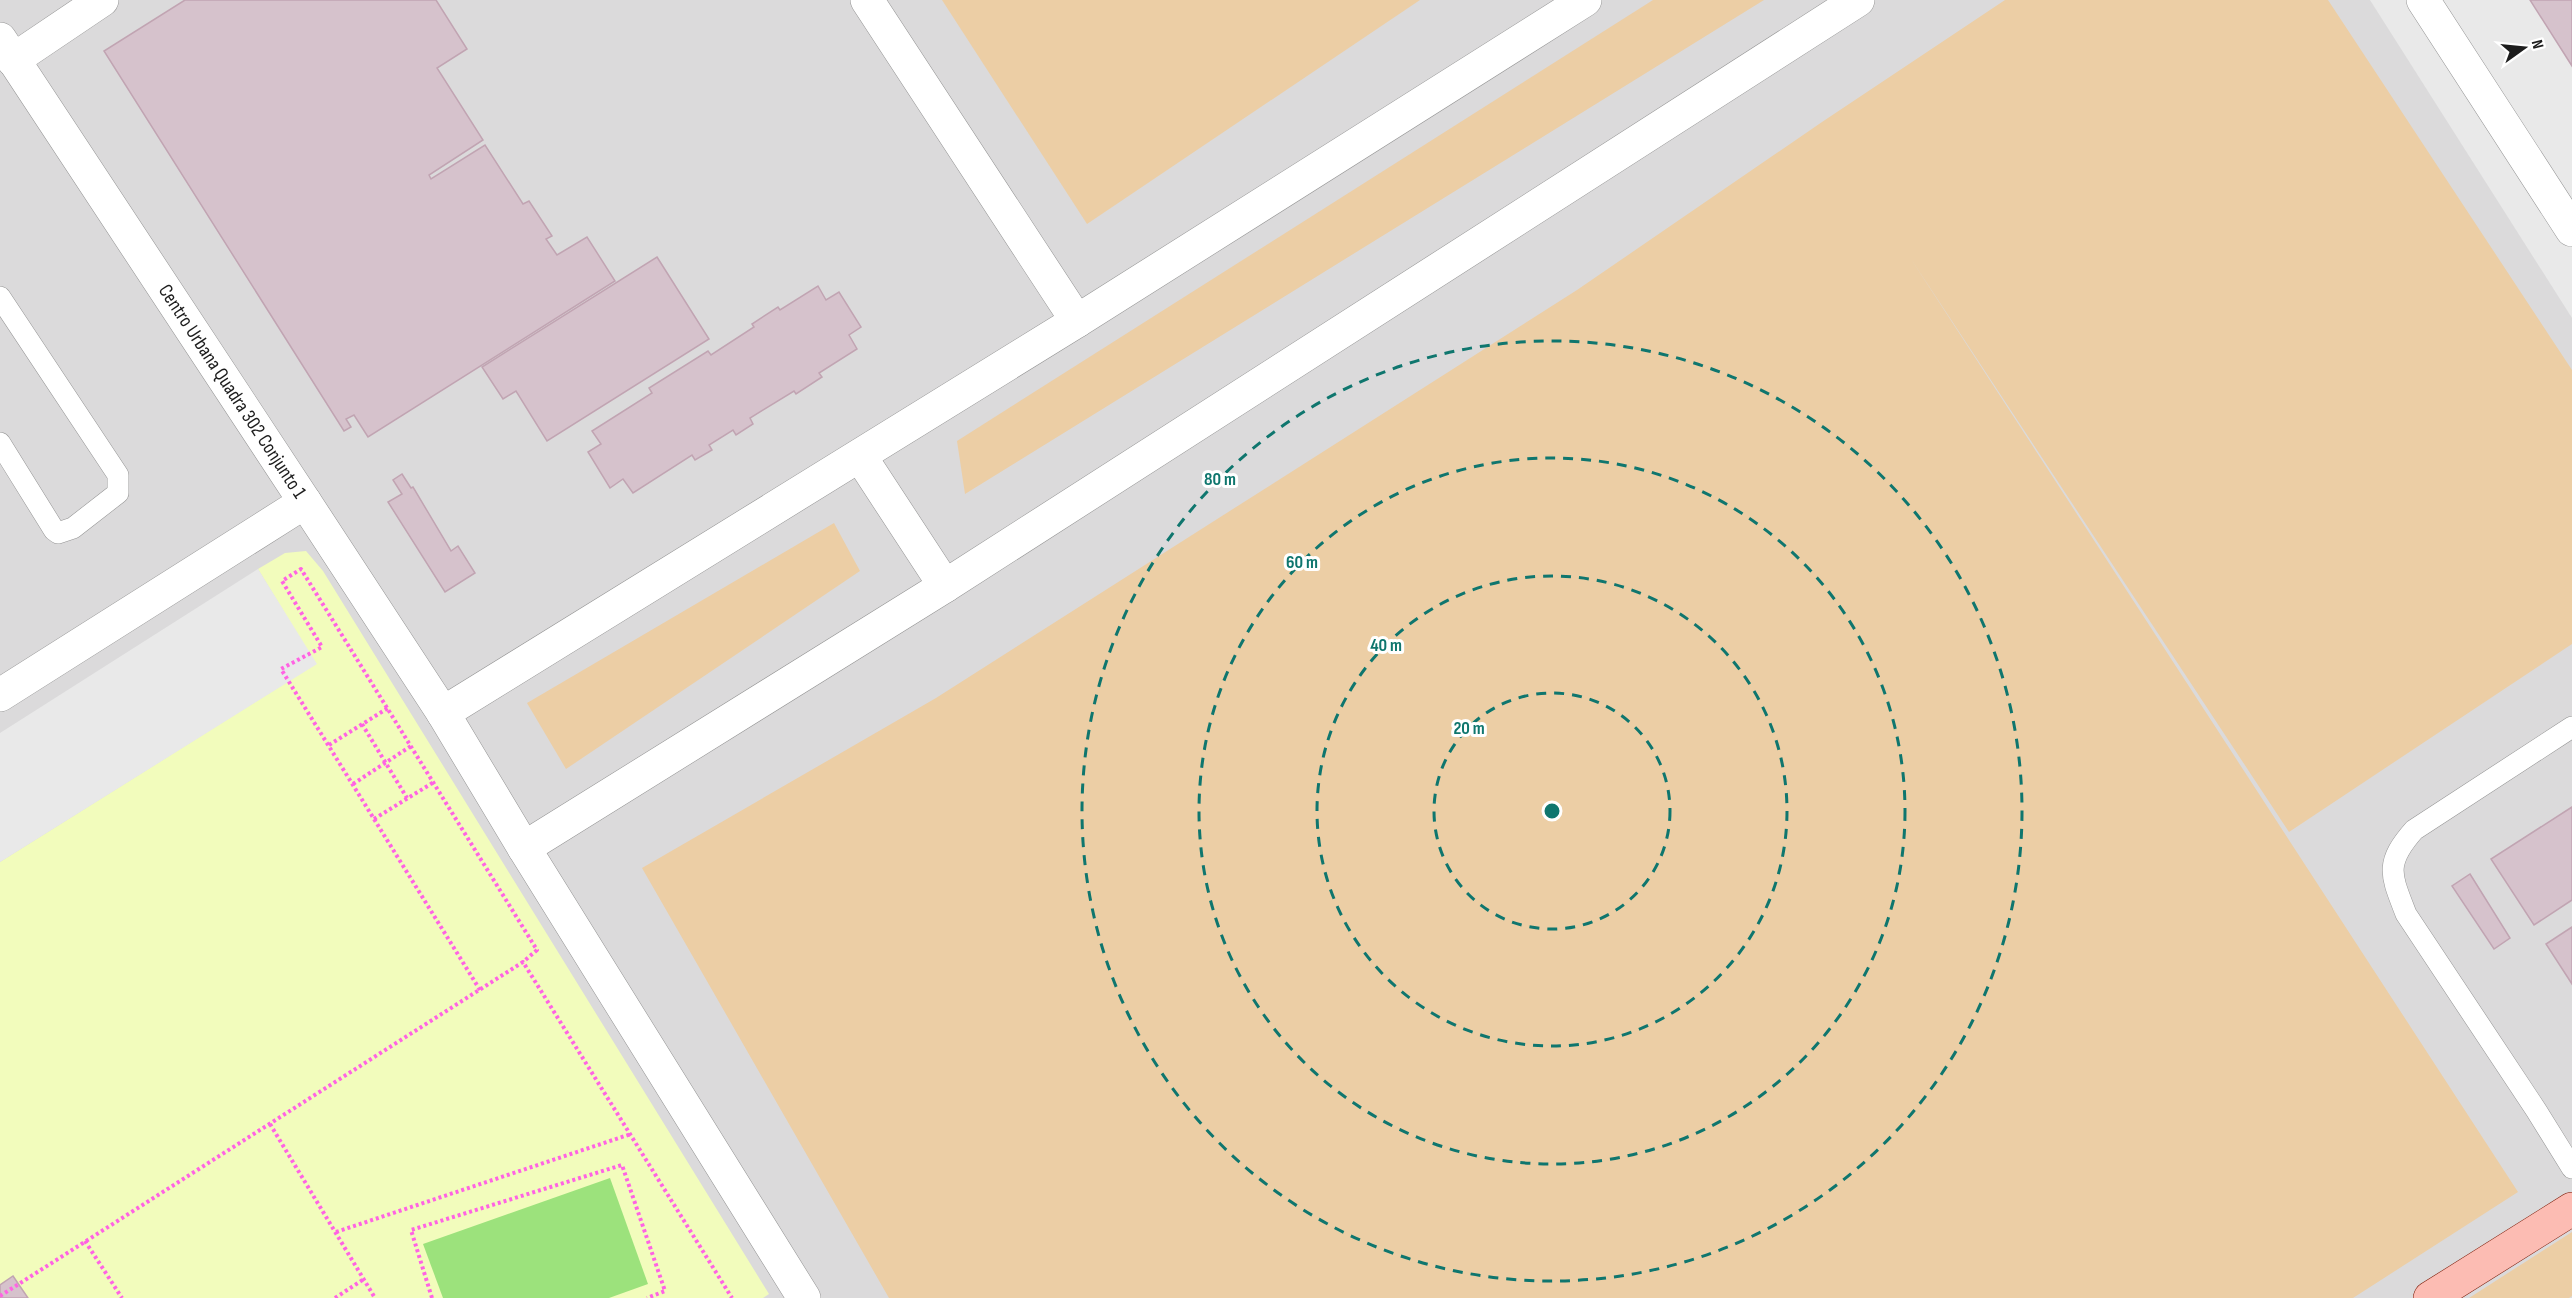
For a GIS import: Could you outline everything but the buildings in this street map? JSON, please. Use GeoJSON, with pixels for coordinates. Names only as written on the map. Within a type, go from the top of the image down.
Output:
{"type":"FeatureCollection","features":[{"type":"Feature","properties":{"kind":"street"},"geometry":{"type":"LineString","coordinates":[[6,50],[102,0]]}},
{"type":"Feature","properties":{"kind":"street"},"geometry":{"type":"LineString","coordinates":[[867,0],[1077,321]]}},
{"type":"Feature","properties":{"kind":"street"},"geometry":{"type":"LineString","coordinates":[[443,713],[1077,321],[1585,0]]}},
{"type":"Feature","properties":{"kind":"street"},"geometry":{"type":"LineString","coordinates":[[524,848],[945,586],[1858,0]]}},
{"type":"Feature","properties":{"kind":"street"},"geometry":{"type":"LineString","coordinates":[[2423,0],[2572,230]]}},
{"type":"Feature","properties":{"kind":"street","name":"Centro Urbana Quadra 302 Conjunto 1"},"geometry":{"type":"LineString","coordinates":[[0,695],[305,502],[6,50]]}},
{"type":"Feature","properties":{"kind":"street"},"geometry":{"type":"LineString","coordinates":[[860,456],[945,586]]}},
{"type":"Feature","properties":{"kind":"street"},"geometry":{"type":"LineString","coordinates":[[305,502],[443,713],[524,848],[804,1298]]}},
{"type":"Feature","properties":{"kind":"street"},"geometry":{"type":"LineString","coordinates":[[2430,1298],[2572,1209]]}},
{"type":"Feature","properties":{"kind":"lane"},"geometry":{"type":"LineString","coordinates":[[0,297],[118,475],[118,493],[73,528],[58,533],[0,443]]}},
{"type":"Feature","properties":{"kind":"lane"},"geometry":{"type":"LineString","coordinates":[[2572,727],[2414,830],[2399,847],[2393,863],[2394,882],[2406,914],[2572,1168]]}},
{"type":"Feature","properties":{"kind":"path"},"geometry":{"type":"LineString","coordinates":[[0,1296],[480,990],[537,950],[301,569],[282,581],[322,647],[281,669],[480,990]]}},
{"type":"Feature","properties":{"kind":"path"},"geometry":{"type":"LineString","coordinates":[[329,745],[388,708]]}},
{"type":"Feature","properties":{"kind":"path"},"geometry":{"type":"LineString","coordinates":[[362,724],[407,798]]}},
{"type":"Feature","properties":{"kind":"path"},"geometry":{"type":"LineString","coordinates":[[353,784],[411,746]]}},
{"type":"Feature","properties":{"kind":"path"},"geometry":{"type":"LineString","coordinates":[[374,819],[434,782]]}},
{"type":"Feature","properties":{"kind":"path"},"geometry":{"type":"LineString","coordinates":[[523,962],[732,1298]]}},
{"type":"Feature","properties":{"kind":"path"},"geometry":{"type":"LineString","coordinates":[[270,1124],[375,1298]]}},
{"type":"Feature","properties":{"kind":"path"},"geometry":{"type":"LineString","coordinates":[[336,1232],[631,1134]]}},
{"type":"Feature","properties":{"kind":"path"},"geometry":{"type":"LineString","coordinates":[[432,1298],[411,1230],[622,1165],[665,1291],[648,1298]]}},
{"type":"Feature","properties":{"kind":"path"},"geometry":{"type":"LineString","coordinates":[[85,1241],[122,1298]]}},
{"type":"Feature","properties":{"kind":"path"},"geometry":{"type":"LineString","coordinates":[[335,1298],[364,1280]]}},
{"type":"Feature","properties":{"kind":"shaded area"},"geometry":{"type":"Polygon","coordinates":[[[0,0],[2572,0],[2572,1298],[0,1298],[0,0]]]}},
{"type":"Feature","properties":{"kind":"shaded area"},"geometry":{"type":"Polygon","coordinates":[[[942,0],[1420,0],[1087,224],[942,0]]]}},
{"type":"Feature","properties":{"kind":"shaded area"},"geometry":{"type":"Polygon","coordinates":[[[1653,0],[1764,0],[965,494],[957,441],[1653,0]]]}},
{"type":"Feature","properties":{"kind":"shaded area"},"geometry":{"type":"Polygon","coordinates":[[[2005,0],[2328,0],[2572,370],[2572,644],[2289,832],[1909,256],[2518,1192],[2353,1298],[889,1298],[642,868],[936,698],[1577,290],[2005,0]]]}},
{"type":"Feature","properties":{"kind":"shaded area"},"geometry":{"type":"Polygon","coordinates":[[[2370,0],[2572,0],[2572,318],[2370,0]]]}},
{"type":"Feature","properties":{"kind":"shaded area"},"geometry":{"type":"Polygon","coordinates":[[[834,523],[860,571],[566,769],[527,703],[834,523]]]}},
{"type":"Feature","properties":{"kind":"shaded area"},"geometry":{"type":"Polygon","coordinates":[[[258,569],[317,664],[0,862],[0,733],[258,569]]]}},
{"type":"Feature","properties":{"kind":"shaded area"},"geometry":{"type":"Polygon","coordinates":[[[2572,1232],[2572,1296],[2569,1298],[2469,1298],[2572,1232]]]}},
{"type":"Feature","properties":{"kind":"green space"},"geometry":{"type":"Polygon","coordinates":[[[306,551],[323,571],[769,1294],[763,1298],[0,1298],[0,862],[316,664],[258,569],[285,553],[306,551]]]}},
{"type":"Feature","properties":{"kind":"green space"},"geometry":{"type":"Polygon","coordinates":[[[610,1178],[648,1284],[609,1298],[443,1298],[423,1244],[610,1178]]]}}]}
